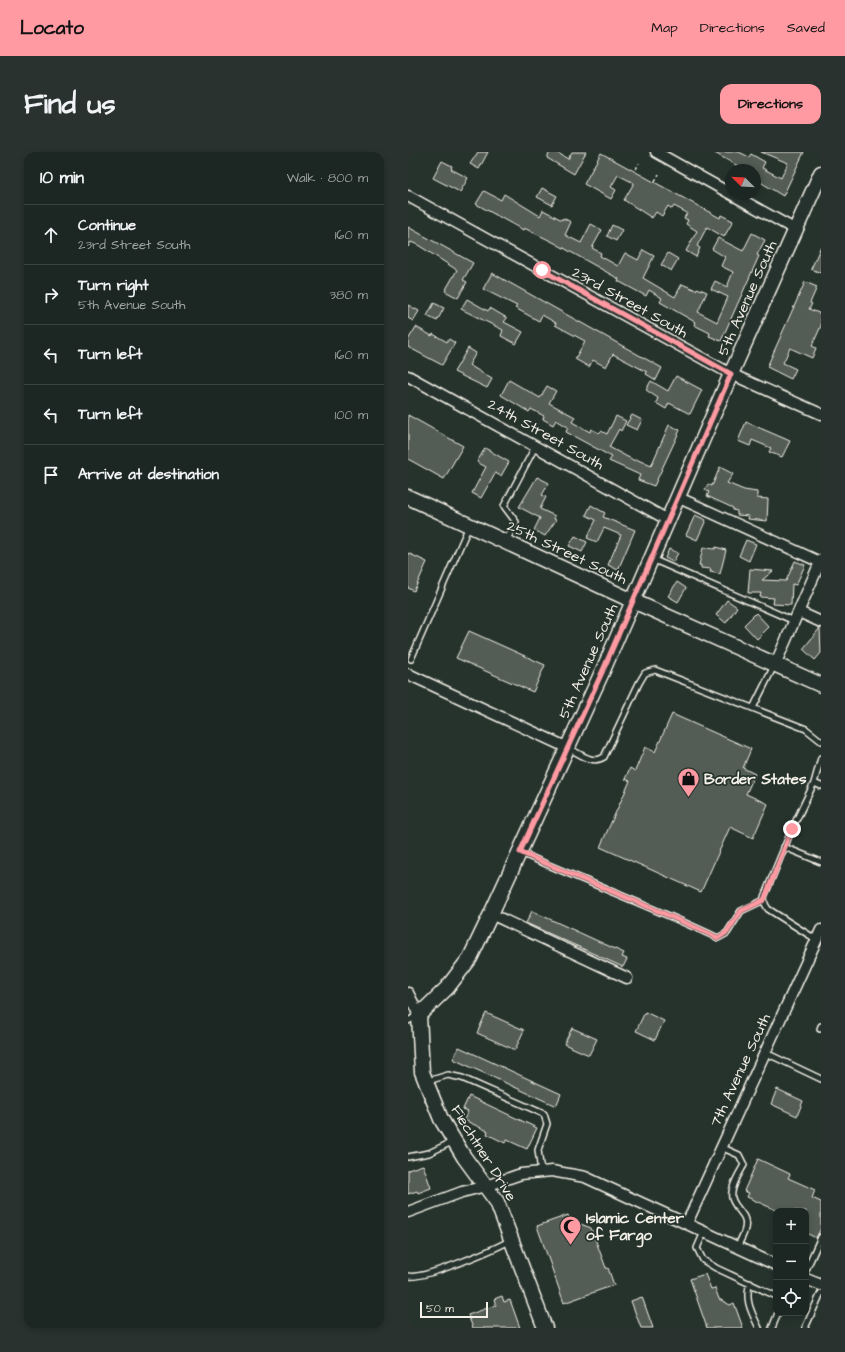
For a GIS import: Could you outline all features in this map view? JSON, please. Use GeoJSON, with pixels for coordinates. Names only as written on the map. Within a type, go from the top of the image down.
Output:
{"type":"FeatureCollection","features":[{"type":"Feature","properties":{"kind":"street"},"geometry":{"type":"LineString","coordinates":[[656,152],[725,191]]}},
{"type":"Feature","properties":{"kind":"street","name":"5th Avenue South"},"geometry":{"type":"LineString","coordinates":[[414,1018],[447,988],[470,958],[568,748],[731,374],[821,173]]}},
{"type":"Feature","properties":{"kind":"street","name":"23rd Street South"},"geometry":{"type":"LineString","coordinates":[[408,196],[731,374],[821,414]]}},
{"type":"Feature","properties":{"kind":"street"},"geometry":{"type":"LineString","coordinates":[[742,200],[796,230]]}},
{"type":"Feature","properties":{"kind":"street","name":"24th Street South"},"geometry":{"type":"LineString","coordinates":[[408,376],[668,520]]}},
{"type":"Feature","properties":{"kind":"street","name":"25th Street South"},"geometry":{"type":"LineString","coordinates":[[408,497],[821,686]]}},
{"type":"Feature","properties":{"kind":"street"},"geometry":{"type":"LineString","coordinates":[[677,497],[821,561],[774,665]]}},
{"type":"Feature","properties":{"kind":"street"},"geometry":{"type":"LineString","coordinates":[[796,616],[821,622]]}},
{"type":"Feature","properties":{"kind":"street"},"geometry":{"type":"LineString","coordinates":[[408,674],[568,748]]}},
{"type":"Feature","properties":{"kind":"street"},"geometry":{"type":"LineString","coordinates":[[491,914],[627,978]]}},
{"type":"Feature","properties":{"kind":"street","name":"7th Avenue South"},"geometry":{"type":"LineString","coordinates":[[687,1223],[764,1052],[820,937]]}},
{"type":"Feature","properties":{"kind":"street"},"geometry":{"type":"LineString","coordinates":[[408,993],[414,1018]]}},
{"type":"Feature","properties":{"kind":"street","name":"Fiechtner Drive"},"geometry":{"type":"LineString","coordinates":[[414,1018],[422,1072],[441,1119],[497,1202],[545,1328]]}},
{"type":"Feature","properties":{"kind":"street"},"geometry":{"type":"LineString","coordinates":[[408,1212],[462,1192],[486,1186],[521,1174],[552,1171],[585,1177],[773,1264]]}},
{"type":"Feature","properties":{"kind":"street"},"geometry":{"type":"LineString","coordinates":[[808,1280],[821,1286]]}},
{"type":"Feature","properties":{"kind":"lane"},"geometry":{"type":"LineString","coordinates":[[505,542],[516,522],[504,506],[536,446]]}},
{"type":"Feature","properties":{"kind":"lane"},"geometry":{"type":"LineString","coordinates":[[411,659],[470,525]]}},
{"type":"Feature","properties":{"kind":"lane"},"geometry":{"type":"LineString","coordinates":[[651,559],[796,616]]}},
{"type":"Feature","properties":{"kind":"lane"},"geometry":{"type":"LineString","coordinates":[[753,708],[774,665]]}},
{"type":"Feature","properties":{"kind":"lane"},"geometry":{"type":"LineString","coordinates":[[568,748],[588,759],[595,760],[604,757],[639,683],[645,673],[650,670],[662,672],[806,729],[821,741]]}},
{"type":"Feature","properties":{"kind":"lane"},"geometry":{"type":"LineString","coordinates":[[520,852],[588,883],[646,904],[718,938],[727,932],[741,911],[764,900],[784,847],[814,783],[821,758]]}},
{"type":"Feature","properties":{"kind":"lane"},"geometry":{"type":"LineString","coordinates":[[814,783],[821,786]]}},
{"type":"Feature","properties":{"kind":"lane"},"geometry":{"type":"LineString","coordinates":[[784,847],[821,862]]}},
{"type":"Feature","properties":{"kind":"lane"},"geometry":{"type":"LineString","coordinates":[[764,900],[768,909],[772,912],[820,937]]}},
{"type":"Feature","properties":{"kind":"lane"},"geometry":{"type":"LineString","coordinates":[[764,1052],[821,1079]]}},
{"type":"Feature","properties":{"kind":"lane"},"geometry":{"type":"LineString","coordinates":[[426,1081],[448,1075],[462,1078],[544,1114],[547,1124],[538,1150],[541,1172]]}},
{"type":"Feature","properties":{"kind":"lane"},"geometry":{"type":"LineString","coordinates":[[408,1157],[429,1152],[454,1140]]}},
{"type":"Feature","properties":{"kind":"lane"},"geometry":{"type":"LineString","coordinates":[[721,1147],[739,1155],[744,1165],[735,1182],[732,1197],[737,1209],[745,1218],[745,1230],[737,1247]]}},
{"type":"Feature","properties":{"kind":"lane"},"geometry":{"type":"LineString","coordinates":[[704,1232],[697,1248],[703,1260],[773,1294]]}},
{"type":"Feature","properties":{"kind":"lane"},"geometry":{"type":"LineString","coordinates":[[809,1263],[821,1237]]}},
{"type":"Feature","properties":{"kind":"lane"},"geometry":{"type":"LineString","coordinates":[[408,1276],[422,1274],[487,1253],[512,1240]]}},
{"type":"Feature","properties":{"kind":"lane"},"geometry":{"type":"LineString","coordinates":[[750,1283],[746,1292],[750,1309],[759,1328]]}},
{"type":"Feature","properties":{"kind":"lane"},"geometry":{"type":"LineString","coordinates":[[805,1328],[821,1293]]}},
{"type":"Feature","properties":{"kind":"lane"},"geometry":{"type":"LineString","coordinates":[[772,1328],[777,1316]]}},
{"type":"Feature","properties":{"kind":"path"},"geometry":{"type":"LineString","coordinates":[[636,169],[639,163]]}},
{"type":"Feature","properties":{"kind":"path"},"geometry":{"type":"LineString","coordinates":[[655,181],[659,174]]}},
{"type":"Feature","properties":{"kind":"building"},"geometry":{"type":"Polygon","coordinates":[[[478,152],[488,152],[479,169],[470,164],[478,152]]]}},
{"type":"Feature","properties":{"kind":"building"},"geometry":{"type":"Polygon","coordinates":[[[550,152],[556,152],[568,159],[572,152],[586,152],[574,174],[547,158],[550,152]]]}},
{"type":"Feature","properties":{"kind":"building"},"geometry":{"type":"Polygon","coordinates":[[[713,152],[739,152],[749,157],[751,154],[765,162],[762,168],[781,178],[788,163],[761,152],[804,152],[783,196],[761,182],[761,164],[734,164],[713,152]]]}},
{"type":"Feature","properties":{"kind":"building"},"geometry":{"type":"Polygon","coordinates":[[[601,153],[720,218],[721,215],[733,221],[724,237],[707,227],[697,246],[700,248],[696,257],[686,251],[697,231],[686,224],[688,220],[684,218],[687,213],[674,206],[672,209],[668,206],[662,216],[656,212],[652,218],[624,200],[634,183],[618,175],[611,187],[616,190],[611,199],[584,184],[601,153]]]}},
{"type":"Feature","properties":{"kind":"building"},"geometry":{"type":"Polygon","coordinates":[[[442,161],[452,166],[451,169],[468,178],[460,192],[433,178],[442,161]]]}},
{"type":"Feature","properties":{"kind":"building"},"geometry":{"type":"Polygon","coordinates":[[[542,188],[557,196],[552,205],[537,197],[542,188]]]}},
{"type":"Feature","properties":{"kind":"building"},"geometry":{"type":"Polygon","coordinates":[[[484,191],[501,200],[504,194],[540,216],[543,210],[562,220],[563,218],[571,222],[565,235],[581,243],[591,224],[602,230],[592,248],[601,253],[600,256],[618,266],[625,253],[638,260],[643,250],[654,256],[643,278],[675,297],[682,284],[696,290],[697,288],[707,292],[698,312],[717,322],[728,297],[711,289],[715,281],[727,287],[733,272],[721,266],[725,257],[712,249],[718,238],[743,251],[752,233],[765,240],[757,255],[759,256],[721,341],[709,336],[710,333],[694,325],[695,322],[660,302],[662,298],[649,290],[646,296],[553,242],[524,228],[523,230],[476,204],[484,191]]]}},
{"type":"Feature","properties":{"kind":"building"},"geometry":{"type":"Polygon","coordinates":[[[612,225],[622,230],[616,241],[607,236],[612,225]]]}},
{"type":"Feature","properties":{"kind":"building"},"geometry":{"type":"Polygon","coordinates":[[[408,227],[473,263],[463,280],[467,282],[458,298],[445,291],[457,270],[418,245],[411,242],[408,247],[408,227]]]}},
{"type":"Feature","properties":{"kind":"building"},"geometry":{"type":"Polygon","coordinates":[[[821,246],[821,273],[811,269],[821,246]]]}},
{"type":"Feature","properties":{"kind":"building"},"geometry":{"type":"Polygon","coordinates":[[[668,253],[678,259],[671,271],[661,265],[668,253]]]}},
{"type":"Feature","properties":{"kind":"building"},"geometry":{"type":"Polygon","coordinates":[[[492,273],[662,368],[656,380],[646,374],[647,372],[613,354],[606,367],[593,360],[589,367],[575,359],[585,341],[555,325],[556,323],[542,315],[539,321],[515,308],[517,306],[483,289],[492,273]]]}},
{"type":"Feature","properties":{"kind":"building"},"geometry":{"type":"Polygon","coordinates":[[[805,282],[817,287],[809,309],[821,314],[821,326],[812,346],[816,348],[812,358],[790,348],[783,363],[796,369],[791,379],[767,367],[805,282]]]}},
{"type":"Feature","properties":{"kind":"building"},"geometry":{"type":"Polygon","coordinates":[[[467,299],[488,311],[490,308],[507,318],[504,322],[523,332],[516,344],[501,336],[503,330],[461,309],[467,299]]]}},
{"type":"Feature","properties":{"kind":"building"},"geometry":{"type":"Polygon","coordinates":[[[434,303],[444,308],[437,321],[427,316],[434,303]]]}},
{"type":"Feature","properties":{"kind":"building"},"geometry":{"type":"Polygon","coordinates":[[[408,305],[419,311],[413,321],[408,318],[408,305]]]}},
{"type":"Feature","properties":{"kind":"building"},"geometry":{"type":"Polygon","coordinates":[[[416,327],[432,336],[433,334],[447,342],[449,339],[455,343],[442,365],[408,347],[408,340],[416,327]]]}},
{"type":"Feature","properties":{"kind":"building"},"geometry":{"type":"Polygon","coordinates":[[[468,348],[476,353],[469,365],[492,379],[487,388],[454,372],[468,348]]]}},
{"type":"Feature","properties":{"kind":"building"},"geometry":{"type":"Polygon","coordinates":[[[676,376],[702,390],[690,414],[669,403],[666,409],[656,403],[658,398],[646,390],[651,381],[668,391],[676,376]]]}},
{"type":"Feature","properties":{"kind":"building"},"geometry":{"type":"Polygon","coordinates":[[[509,380],[540,398],[547,386],[556,391],[549,403],[575,417],[572,422],[590,432],[591,429],[599,433],[601,431],[607,434],[616,416],[626,421],[621,431],[619,429],[609,447],[635,461],[636,459],[651,466],[669,425],[680,430],[654,486],[638,480],[640,475],[609,461],[612,457],[566,432],[568,427],[556,420],[553,425],[543,419],[544,416],[531,409],[529,412],[501,395],[509,380]]]}},
{"type":"Feature","properties":{"kind":"building"},"geometry":{"type":"Polygon","coordinates":[[[408,415],[463,446],[444,479],[408,459],[408,415]]]}},
{"type":"Feature","properties":{"kind":"building"},"geometry":{"type":"Polygon","coordinates":[[[632,415],[642,420],[637,430],[626,425],[632,415]]]}},
{"type":"Feature","properties":{"kind":"building"},"geometry":{"type":"Polygon","coordinates":[[[746,422],[790,441],[782,457],[769,452],[771,448],[752,440],[750,446],[738,441],[746,422]]]}},
{"type":"Feature","properties":{"kind":"building"},"geometry":{"type":"Polygon","coordinates":[[[485,448],[509,462],[501,476],[495,473],[481,498],[472,493],[486,467],[477,462],[485,448]]]}},
{"type":"Feature","properties":{"kind":"building"},"geometry":{"type":"Polygon","coordinates":[[[720,467],[733,474],[727,483],[744,490],[757,492],[757,498],[768,499],[767,521],[748,519],[749,516],[737,515],[737,511],[733,510],[733,508],[707,496],[709,492],[705,490],[708,484],[712,486],[720,467]]]}},
{"type":"Feature","properties":{"kind":"building"},"geometry":{"type":"Polygon","coordinates":[[[537,477],[549,483],[542,495],[546,497],[540,509],[555,516],[554,519],[556,520],[545,536],[534,530],[540,518],[519,507],[537,477]]]}},
{"type":"Feature","properties":{"kind":"building"},"geometry":{"type":"Polygon","coordinates":[[[591,505],[605,513],[603,517],[635,530],[618,570],[608,565],[621,535],[604,528],[597,542],[587,538],[596,520],[586,515],[591,505]]]}},
{"type":"Feature","properties":{"kind":"building"},"geometry":{"type":"Polygon","coordinates":[[[695,515],[706,520],[697,540],[686,535],[695,515]]]}},
{"type":"Feature","properties":{"kind":"building"},"geometry":{"type":"Polygon","coordinates":[[[575,536],[587,542],[582,552],[569,546],[575,536]]]}},
{"type":"Feature","properties":{"kind":"building"},"geometry":{"type":"Polygon","coordinates":[[[746,540],[756,544],[749,561],[739,556],[746,540]]]}},
{"type":"Feature","properties":{"kind":"building"},"geometry":{"type":"Polygon","coordinates":[[[716,547],[726,550],[720,574],[710,572],[711,569],[701,568],[701,565],[699,565],[703,548],[715,549],[716,547]]]}},
{"type":"Feature","properties":{"kind":"building"},"geometry":{"type":"Polygon","coordinates":[[[669,549],[678,553],[673,562],[665,558],[669,549]]]}},
{"type":"Feature","properties":{"kind":"building"},"geometry":{"type":"Polygon","coordinates":[[[408,553],[427,562],[414,591],[408,588],[408,553]]]}},
{"type":"Feature","properties":{"kind":"building"},"geometry":{"type":"Polygon","coordinates":[[[795,561],[805,565],[796,585],[792,584],[791,605],[773,604],[774,598],[760,597],[761,593],[748,593],[750,569],[773,571],[762,580],[786,581],[795,561]]]}},
{"type":"Feature","properties":{"kind":"building"},"geometry":{"type":"Polygon","coordinates":[[[677,582],[686,588],[678,602],[668,596],[677,582]]]}},
{"type":"Feature","properties":{"kind":"building"},"geometry":{"type":"Polygon","coordinates":[[[727,600],[737,607],[726,623],[716,615],[727,600]]]}},
{"type":"Feature","properties":{"kind":"building"},"geometry":{"type":"Polygon","coordinates":[[[756,613],[769,627],[757,639],[744,625],[756,613]]]}},
{"type":"Feature","properties":{"kind":"building"},"geometry":{"type":"Polygon","coordinates":[[[820,628],[821,653],[815,660],[803,649],[820,628]]]}},
{"type":"Feature","properties":{"kind":"building"},"geometry":{"type":"Polygon","coordinates":[[[469,631],[545,665],[533,692],[456,658],[469,631]]]}},
{"type":"Feature","properties":{"kind":"building","name":"Border States"},"geometry":{"type":"Polygon","coordinates":[[[672,714],[751,749],[743,768],[755,774],[746,794],[768,804],[753,838],[730,827],[701,892],[600,847],[630,781],[625,779],[630,768],[635,771],[645,747],[655,752],[672,714]]]}},
{"type":"Feature","properties":{"kind":"building"},"geometry":{"type":"Polygon","coordinates":[[[532,911],[624,953],[622,957],[627,959],[623,967],[526,923],[532,911]]]}},
{"type":"Feature","properties":{"kind":"building"},"geometry":{"type":"Polygon","coordinates":[[[645,1012],[664,1021],[655,1040],[636,1031],[645,1012]]]}},
{"type":"Feature","properties":{"kind":"building"},"geometry":{"type":"Polygon","coordinates":[[[486,1013],[524,1030],[515,1050],[477,1033],[486,1013]]]}},
{"type":"Feature","properties":{"kind":"building"},"geometry":{"type":"Polygon","coordinates":[[[572,1028],[597,1039],[589,1055],[564,1044],[572,1028]]]}},
{"type":"Feature","properties":{"kind":"building"},"geometry":{"type":"Polygon","coordinates":[[[459,1047],[561,1094],[556,1106],[453,1059],[459,1047]]]}},
{"type":"Feature","properties":{"kind":"building"},"geometry":{"type":"Polygon","coordinates":[[[777,1089],[803,1101],[797,1116],[771,1104],[777,1089]]]}},
{"type":"Feature","properties":{"kind":"building"},"geometry":{"type":"Polygon","coordinates":[[[469,1096],[537,1128],[527,1149],[507,1140],[505,1143],[487,1134],[488,1131],[464,1120],[468,1111],[463,1109],[469,1096]]]}},
{"type":"Feature","properties":{"kind":"building"},"geometry":{"type":"Polygon","coordinates":[[[758,1159],[790,1174],[788,1178],[815,1190],[812,1198],[821,1202],[821,1228],[816,1238],[809,1234],[809,1208],[773,1209],[747,1197],[749,1193],[744,1191],[758,1159]]]}},
{"type":"Feature","properties":{"kind":"building"},"geometry":{"type":"Polygon","coordinates":[[[423,1165],[431,1188],[418,1193],[417,1191],[408,1194],[408,1170],[423,1165]]]}},
{"type":"Feature","properties":{"kind":"building","name":"Islamic Center of Fargo"},"geometry":{"type":"Polygon","coordinates":[[[568,1215],[570,1220],[591,1228],[614,1285],[564,1303],[537,1226],[568,1215]]]}},
{"type":"Feature","properties":{"kind":"building"},"geometry":{"type":"Polygon","coordinates":[[[705,1274],[711,1289],[715,1288],[719,1299],[730,1305],[734,1303],[743,1328],[707,1328],[690,1279],[705,1274]]]}},
{"type":"Feature","properties":{"kind":"building"},"geometry":{"type":"Polygon","coordinates":[[[502,1296],[504,1302],[510,1300],[520,1328],[473,1328],[468,1315],[496,1305],[494,1299],[502,1296]]]}},
{"type":"Feature","properties":{"kind":"building"},"geometry":{"type":"Polygon","coordinates":[[[642,1297],[653,1328],[641,1328],[631,1301],[642,1297]]]}},
{"type":"Feature","properties":{"kind":"place","name":"Border States"},"geometry":{"type":"Point","coordinates":[689,798]}},
{"type":"Feature","properties":{"kind":"place","name":"Islamic Center of Fargo"},"geometry":{"type":"Point","coordinates":[571,1246]}},
{"type":"Feature","properties":{"kind":"route"},"geometry":{"type":"LineString","coordinates":[[542,270],[731,374],[604,668],[520,852],[588,883],[646,904],[718,938],[727,932],[741,911],[764,900],[792,829]]}}]}
